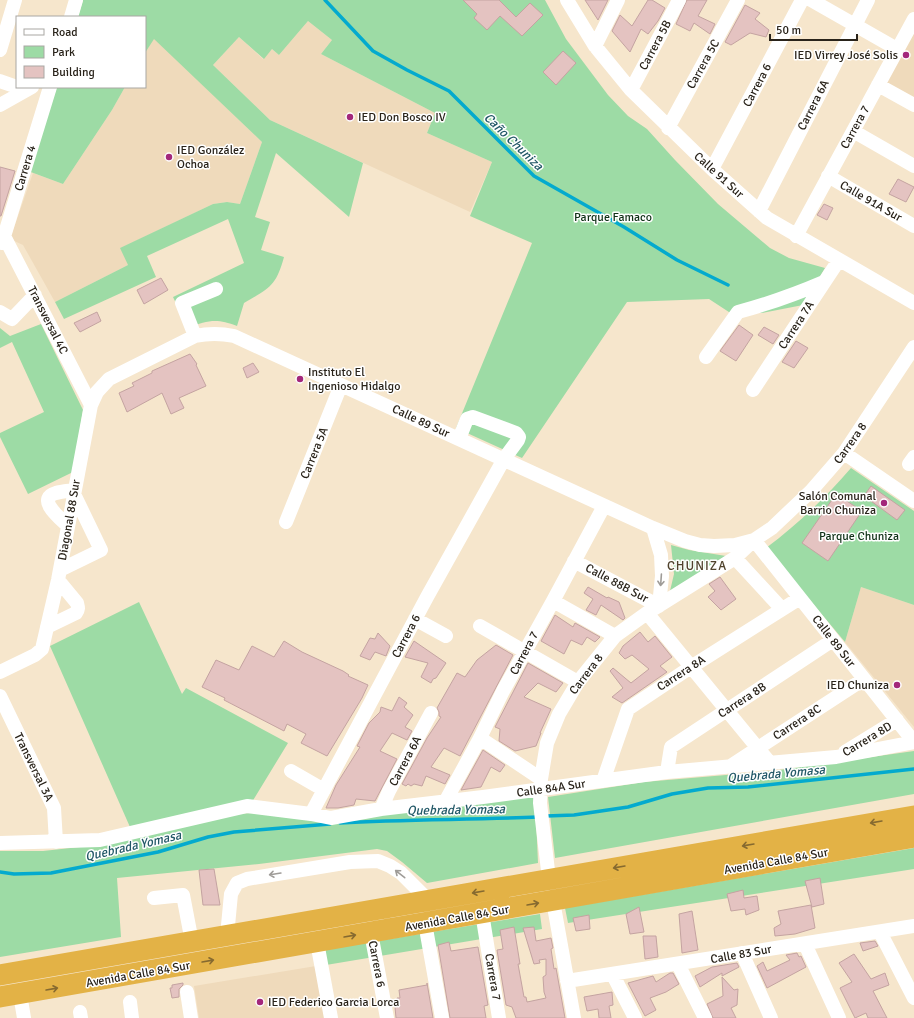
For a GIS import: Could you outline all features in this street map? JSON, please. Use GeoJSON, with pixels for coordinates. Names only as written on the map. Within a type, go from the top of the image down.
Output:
{"type":"FeatureCollection","features":[{"type":"Feature","properties":{"kind":"highway","name":"Avenida Calle 84 Sur"},"geometry":{"type":"LineString","coordinates":[[0,975],[914,816]]}},
{"type":"Feature","properties":{"kind":"highway","name":"Avenida Calle 84 Sur"},"geometry":{"type":"LineString","coordinates":[[10,996],[914,837]]}},
{"type":"Feature","properties":{"kind":"street"},"geometry":{"type":"LineString","coordinates":[[0,50],[15,0]]}},
{"type":"Feature","properties":{"kind":"street"},"geometry":{"type":"LineString","coordinates":[[71,16],[76,0]]}},
{"type":"Feature","properties":{"kind":"street","name":"Calle 91 Sur"},"geometry":{"type":"LineString","coordinates":[[567,0],[595,46],[631,90],[712,170],[776,225],[914,303]]}},
{"type":"Feature","properties":{"kind":"street"},"geometry":{"type":"LineString","coordinates":[[595,46],[618,0]]}},
{"type":"Feature","properties":{"kind":"street","name":"Carrera 5B"},"geometry":{"type":"LineString","coordinates":[[631,90],[679,0]]}},
{"type":"Feature","properties":{"kind":"street","name":"Carrera 5C"},"geometry":{"type":"LineString","coordinates":[[668,128],[738,0]]}},
{"type":"Feature","properties":{"kind":"street","name":"Carrera 6"},"geometry":{"type":"LineString","coordinates":[[712,170],[802,0]]}},
{"type":"Feature","properties":{"kind":"street"},"geometry":{"type":"LineString","coordinates":[[811,0],[897,49]]}},
{"type":"Feature","properties":{"kind":"street","name":"Carrera 6A"},"geometry":{"type":"LineString","coordinates":[[759,211],[868,0]]}},
{"type":"Feature","properties":{"kind":"street","name":"Carrera 7"},"geometry":{"type":"LineString","coordinates":[[796,236],[914,19]]}},
{"type":"Feature","properties":{"kind":"street"},"geometry":{"type":"LineString","coordinates":[[0,81],[16,86]]}},
{"type":"Feature","properties":{"kind":"street"},"geometry":{"type":"LineString","coordinates":[[878,85],[914,105]]}},
{"type":"Feature","properties":{"kind":"street"},"geometry":{"type":"LineString","coordinates":[[0,105],[23,88]]}},
{"type":"Feature","properties":{"kind":"street","name":"Carrera 4"},"geometry":{"type":"LineString","coordinates":[[2,242],[50,88]]}},
{"type":"Feature","properties":{"kind":"street"},"geometry":{"type":"LineString","coordinates":[[853,131],[914,166]]}},
{"type":"Feature","properties":{"kind":"street","name":"Calle 91A Sur"},"geometry":{"type":"LineString","coordinates":[[828,176],[914,226]]}},
{"type":"Feature","properties":{"kind":"street","name":"Transversal 4C"},"geometry":{"type":"LineString","coordinates":[[2,242],[35,295],[94,398]]}},
{"type":"Feature","properties":{"kind":"street","name":"Carrera 7A"},"geometry":{"type":"LineString","coordinates":[[754,390],[839,260]]}},
{"type":"Feature","properties":{"kind":"street"},"geometry":{"type":"LineString","coordinates":[[706,357],[738,312],[788,297],[824,282]]}},
{"type":"Feature","properties":{"kind":"street"},"geometry":{"type":"LineString","coordinates":[[195,336],[182,304],[216,289]]}},
{"type":"Feature","properties":{"kind":"street"},"geometry":{"type":"LineString","coordinates":[[0,312],[12,319],[35,295]]}},
{"type":"Feature","properties":{"kind":"street","name":"Calle 89 Sur"},"geometry":{"type":"LineString","coordinates":[[94,398],[109,379],[195,336],[207,333],[220,333],[234,336],[604,506],[685,541],[714,546],[735,545],[754,540],[772,528]]}},
{"type":"Feature","properties":{"kind":"street","name":"Carrera 8"},"geometry":{"type":"LineString","coordinates":[[772,528],[811,491],[844,453],[914,348]]}},
{"type":"Feature","properties":{"kind":"street","name":"Carrera 5A"},"geometry":{"type":"LineString","coordinates":[[286,522],[341,385]]}},
{"type":"Feature","properties":{"kind":"street","name":"Diagonal 88 Sur"},"geometry":{"type":"LineString","coordinates":[[0,672],[35,655],[42,649],[59,575],[74,492],[94,398]]}},
{"type":"Feature","properties":{"kind":"street","name":"Carrera 6"},"geometry":{"type":"LineString","coordinates":[[311,814],[415,619],[519,436],[516,433],[473,417],[467,419],[458,438]]}},
{"type":"Feature","properties":{"kind":"street"},"geometry":{"type":"LineString","coordinates":[[844,453],[914,501]]}},
{"type":"Feature","properties":{"kind":"street"},"geometry":{"type":"LineString","coordinates":[[47,627],[78,611],[77,603],[59,575],[101,550],[74,492],[54,493],[49,496],[49,506],[68,526]]}},
{"type":"Feature","properties":{"kind":"street","name":"Carrera 7"},"geometry":{"type":"LineString","coordinates":[[445,802],[543,617],[554,601],[574,560],[604,506]]}},
{"type":"Feature","properties":{"kind":"street"},"geometry":{"type":"LineString","coordinates":[[653,528],[661,555],[662,576],[653,609]]}},
{"type":"Feature","properties":{"kind":"street","name":"Calle 89 Sur"},"geometry":{"type":"LineString","coordinates":[[754,540],[914,742]]}},
{"type":"Feature","properties":{"kind":"street","name":"Carrera 8"},"geometry":{"type":"LineString","coordinates":[[549,879],[540,790],[547,743],[559,714],[578,682],[615,636],[653,609],[735,558],[754,540]]}},
{"type":"Feature","properties":{"kind":"street"},"geometry":{"type":"LineString","coordinates":[[735,558],[782,609]]}},
{"type":"Feature","properties":{"kind":"street","name":"Calle 88B Sur"},"geometry":{"type":"LineString","coordinates":[[574,560],[653,609],[691,666],[770,763]]}},
{"type":"Feature","properties":{"kind":"street","name":"Carrera 8A"},"geometry":{"type":"LineString","coordinates":[[603,781],[628,709],[691,666],[800,598]]}},
{"type":"Feature","properties":{"kind":"street"},"geometry":{"type":"LineString","coordinates":[[554,601],[615,636]]}},
{"type":"Feature","properties":{"kind":"street"},"geometry":{"type":"LineString","coordinates":[[415,619],[446,636]]}},
{"type":"Feature","properties":{"kind":"street"},"geometry":{"type":"LineString","coordinates":[[480,626],[578,682]]}},
{"type":"Feature","properties":{"kind":"street","name":"Carrera 8B"},"geometry":{"type":"LineString","coordinates":[[668,772],[671,747],[833,640]]}},
{"type":"Feature","properties":{"kind":"street","name":"Carrera 8C"},"geometry":{"type":"LineString","coordinates":[[731,766],[864,679]]}},
{"type":"Feature","properties":{"kind":"street","name":"Transversal 3A"},"geometry":{"type":"LineString","coordinates":[[0,696],[54,808],[56,842]]}},
{"type":"Feature","properties":{"kind":"street","name":"Carrera 6A"},"geometry":{"type":"LineString","coordinates":[[381,809],[389,791],[431,713]]}},
{"type":"Feature","properties":{"kind":"street","name":"Carrera 8D"},"geometry":{"type":"LineString","coordinates":[[836,757],[897,720]]}},
{"type":"Feature","properties":{"kind":"street"},"geometry":{"type":"LineString","coordinates":[[480,738],[540,790]]}},
{"type":"Feature","properties":{"kind":"street","name":"Calle 84A Sur"},"geometry":{"type":"LineString","coordinates":[[0,843],[100,840],[247,806],[331,818],[381,809],[540,790],[668,772],[836,757],[914,742]]}},
{"type":"Feature","properties":{"kind":"street"},"geometry":{"type":"LineString","coordinates":[[291,771],[324,790]]}},
{"type":"Feature","properties":{"kind":"street"},"geometry":{"type":"LineString","coordinates":[[227,936],[231,894],[237,883],[247,879],[350,862],[378,861],[401,873],[428,900]]}},
{"type":"Feature","properties":{"kind":"street"},"geometry":{"type":"LineString","coordinates":[[154,898],[183,895],[192,942]]}},
{"type":"Feature","properties":{"kind":"street"},"geometry":{"type":"LineString","coordinates":[[553,901],[574,1018]]}},
{"type":"Feature","properties":{"kind":"street","name":"Carrera 7"},"geometry":{"type":"LineString","coordinates":[[482,913],[500,1018]]}},
{"type":"Feature","properties":{"kind":"street"},"geometry":{"type":"LineString","coordinates":[[425,923],[442,1018]]}},
{"type":"Feature","properties":{"kind":"street","name":"Calle 83 Sur"},"geometry":{"type":"LineString","coordinates":[[567,981],[613,975],[914,926]]}},
{"type":"Feature","properties":{"kind":"street"},"geometry":{"type":"LineString","coordinates":[[880,932],[914,998]]}},
{"type":"Feature","properties":{"kind":"street","name":"Carrera 6"},"geometry":{"type":"LineString","coordinates":[[372,933],[388,1018]]}},
{"type":"Feature","properties":{"kind":"street"},"geometry":{"type":"LineString","coordinates":[[317,942],[331,1018]]}},
{"type":"Feature","properties":{"kind":"street"},"geometry":{"type":"LineString","coordinates":[[805,944],[838,1018]]}},
{"type":"Feature","properties":{"kind":"street"},"geometry":{"type":"LineString","coordinates":[[742,953],[771,1018]]}},
{"type":"Feature","properties":{"kind":"street"},"geometry":{"type":"LineString","coordinates":[[678,964],[705,1018]]}},
{"type":"Feature","properties":{"kind":"street"},"geometry":{"type":"LineString","coordinates":[[613,975],[635,1018]]}},
{"type":"Feature","properties":{"kind":"street"},"geometry":{"type":"LineString","coordinates":[[187,992],[191,1018]]}},
{"type":"Feature","properties":{"kind":"street"},"geometry":{"type":"LineString","coordinates":[[10,996],[24,1018]]}},
{"type":"Feature","properties":{"kind":"street"},"geometry":{"type":"LineString","coordinates":[[130,1002],[132,1018]]}},
{"type":"Feature","properties":{"kind":"shaded area","name":"IED Don Bosco IV"},"geometry":{"type":"Polygon","coordinates":[[[308,21],[332,40],[321,54],[435,113],[427,133],[492,162],[470,212],[270,120],[213,65],[239,37],[263,59],[272,49],[279,55],[308,21]]]}},
{"type":"Feature","properties":{"kind":"shaded area","name":"IED Virrey José Solis"},"geometry":{"type":"Polygon","coordinates":[[[914,25],[914,100],[884,84],[914,25]]]}},
{"type":"Feature","properties":{"kind":"shaded area","name":"IED González Ochoa"},"geometry":{"type":"Polygon","coordinates":[[[154,38],[262,142],[240,204],[227,202],[213,204],[121,248],[128,265],[55,302],[23,245],[10,239],[33,173],[63,184],[112,110],[124,88],[146,88],[146,51],[154,38]]]}},
{"type":"Feature","properties":{"kind":"shaded area","name":"IED Chuniza"},"geometry":{"type":"Polygon","coordinates":[[[861,587],[914,605],[914,727],[845,642],[861,587]]]}},
{"type":"Feature","properties":{"kind":"shaded area","name":"IED Federico Garcia Lorca"},"geometry":{"type":"Polygon","coordinates":[[[316,966],[325,1018],[199,1018],[194,986],[316,966]]]}},
{"type":"Feature","properties":{"kind":"green space","name":"Parque Famaco"},"geometry":{"type":"Polygon","coordinates":[[[83,0],[545,0],[566,39],[608,95],[628,116],[647,129],[718,204],[770,248],[789,258],[825,268],[803,305],[762,313],[738,312],[735,316],[709,299],[627,302],[522,458],[456,428],[532,243],[470,216],[492,162],[427,133],[435,113],[321,54],[332,40],[308,21],[279,55],[272,49],[264,59],[239,37],[213,65],[270,120],[363,163],[349,217],[276,153],[255,217],[270,222],[261,250],[284,257],[278,274],[271,285],[260,294],[244,303],[237,326],[230,323],[212,321],[188,328],[173,297],[244,263],[228,219],[147,256],[156,277],[64,319],[55,302],[128,265],[120,248],[213,204],[227,202],[240,204],[262,142],[154,39],[146,51],[146,16],[78,16],[83,0]]]}},
{"type":"Feature","properties":{"kind":"green space"},"geometry":{"type":"Polygon","coordinates":[[[57,88],[124,88],[112,110],[63,184],[28,171],[57,88]]]}},
{"type":"Feature","properties":{"kind":"green space"},"geometry":{"type":"Polygon","coordinates":[[[41,324],[83,410],[73,472],[28,494],[0,437],[0,433],[44,412],[12,342],[0,348],[0,328],[10,336],[41,324]]]}},
{"type":"Feature","properties":{"kind":"green space","name":"Parque Chuniza"},"geometry":{"type":"Polygon","coordinates":[[[851,468],[914,511],[914,605],[861,587],[845,642],[766,548],[811,510],[851,468]]]}},
{"type":"Feature","properties":{"kind":"green space"},"geometry":{"type":"Polygon","coordinates":[[[671,545],[689,550],[726,556],[670,591],[674,574],[671,545]]]}},
{"type":"Feature","properties":{"kind":"green space"},"geometry":{"type":"Polygon","coordinates":[[[139,602],[182,694],[186,688],[288,743],[252,802],[130,827],[50,646],[139,602]]]}},
{"type":"Feature","properties":{"kind":"green space"},"geometry":{"type":"Polygon","coordinates":[[[914,751],[914,794],[555,858],[548,797],[644,782],[772,771],[914,751]]]}},
{"type":"Feature","properties":{"kind":"green space"},"geometry":{"type":"Polygon","coordinates":[[[535,796],[538,863],[427,883],[387,851],[377,849],[259,864],[117,878],[121,937],[0,957],[0,851],[43,851],[98,845],[219,815],[252,813],[300,817],[535,796]]]}},
{"type":"Feature","properties":{"kind":"green space"},"geometry":{"type":"Polygon","coordinates":[[[914,848],[914,869],[568,923],[565,908],[914,848]]]}},
{"type":"Feature","properties":{"kind":"green space"},"geometry":{"type":"Polygon","coordinates":[[[540,914],[542,929],[326,965],[323,950],[540,914]]]}},
{"type":"Feature","properties":{"kind":"building"},"geometry":{"type":"Polygon","coordinates":[[[463,0],[499,0],[516,17],[530,3],[543,15],[522,36],[500,16],[487,30],[474,18],[477,14],[463,0]]]}},
{"type":"Feature","properties":{"kind":"building"},"geometry":{"type":"Polygon","coordinates":[[[585,0],[608,0],[598,20],[585,0]]]}},
{"type":"Feature","properties":{"kind":"building"},"geometry":{"type":"Polygon","coordinates":[[[648,0],[652,0],[665,8],[658,21],[648,34],[641,29],[630,52],[612,31],[620,15],[632,26],[648,0]]]}},
{"type":"Feature","properties":{"kind":"building"},"geometry":{"type":"Polygon","coordinates":[[[687,0],[707,0],[698,16],[715,24],[710,34],[694,23],[690,31],[676,24],[687,0]]]}},
{"type":"Feature","properties":{"kind":"building"},"geometry":{"type":"Polygon","coordinates":[[[745,5],[760,13],[755,19],[769,30],[766,37],[750,33],[731,45],[725,42],[745,5]]]}},
{"type":"Feature","properties":{"kind":"building"},"geometry":{"type":"Polygon","coordinates":[[[563,51],[576,63],[556,85],[543,72],[563,51]]]}},
{"type":"Feature","properties":{"kind":"building"},"geometry":{"type":"Polygon","coordinates":[[[0,167],[15,171],[1,216],[0,216],[0,167]]]}},
{"type":"Feature","properties":{"kind":"building"},"geometry":{"type":"Polygon","coordinates":[[[898,179],[914,187],[906,202],[889,194],[898,179]]]}},
{"type":"Feature","properties":{"kind":"building"},"geometry":{"type":"Polygon","coordinates":[[[824,204],[833,208],[827,220],[817,215],[824,204]]]}},
{"type":"Feature","properties":{"kind":"building"},"geometry":{"type":"Polygon","coordinates":[[[161,278],[168,290],[144,304],[137,290],[161,278]]]}},
{"type":"Feature","properties":{"kind":"building"},"geometry":{"type":"Polygon","coordinates":[[[97,312],[101,321],[80,332],[74,323],[97,312]]]}},
{"type":"Feature","properties":{"kind":"building"},"geometry":{"type":"Polygon","coordinates":[[[739,325],[753,335],[736,361],[720,351],[739,325]]]}},
{"type":"Feature","properties":{"kind":"building"},"geometry":{"type":"Polygon","coordinates":[[[764,327],[779,335],[773,344],[758,335],[764,327]]]}},
{"type":"Feature","properties":{"kind":"building"},"geometry":{"type":"Polygon","coordinates":[[[796,341],[808,348],[794,368],[782,362],[796,341]]]}},
{"type":"Feature","properties":{"kind":"building"},"geometry":{"type":"Polygon","coordinates":[[[190,354],[197,364],[196,365],[206,386],[179,398],[184,408],[171,414],[162,393],[127,412],[119,393],[134,386],[132,383],[152,373],[152,371],[190,354]]]}},
{"type":"Feature","properties":{"kind":"building"},"geometry":{"type":"Polygon","coordinates":[[[253,363],[259,372],[247,378],[243,368],[253,363]]]}},
{"type":"Feature","properties":{"kind":"building","name":"Salón Comunal Barrio Chuniza"},"geometry":{"type":"Polygon","coordinates":[[[871,486],[905,510],[897,520],[864,496],[871,486]]]}},
{"type":"Feature","properties":{"kind":"building"},"geometry":{"type":"Polygon","coordinates":[[[836,494],[862,511],[828,561],[802,543],[836,494]]]}},
{"type":"Feature","properties":{"kind":"building"},"geometry":{"type":"Polygon","coordinates":[[[720,577],[736,599],[721,610],[708,597],[715,591],[709,584],[720,577]]]}},
{"type":"Feature","properties":{"kind":"building"},"geometry":{"type":"Polygon","coordinates":[[[588,587],[607,598],[608,597],[619,602],[625,618],[623,620],[601,605],[596,615],[586,610],[593,599],[584,593],[588,587]]]}},
{"type":"Feature","properties":{"kind":"building"},"geometry":{"type":"Polygon","coordinates":[[[555,615],[573,627],[575,623],[600,637],[595,642],[587,637],[582,645],[571,640],[564,654],[541,641],[555,615]]]}},
{"type":"Feature","properties":{"kind":"building"},"geometry":{"type":"Polygon","coordinates":[[[640,632],[648,642],[655,636],[672,657],[660,666],[667,672],[622,703],[612,697],[623,688],[610,671],[613,668],[631,683],[649,669],[632,655],[625,659],[619,653],[623,646],[640,632]]]}},
{"type":"Feature","properties":{"kind":"building"},"geometry":{"type":"Polygon","coordinates":[[[378,633],[390,646],[386,656],[375,652],[370,660],[360,656],[370,638],[375,639],[378,633]]]}},
{"type":"Feature","properties":{"kind":"building"},"geometry":{"type":"Polygon","coordinates":[[[284,641],[302,652],[343,671],[349,675],[348,676],[368,685],[362,698],[327,756],[301,743],[306,734],[287,724],[284,731],[202,687],[216,660],[239,670],[252,646],[274,657],[284,641]]]}},
{"type":"Feature","properties":{"kind":"building"},"geometry":{"type":"Polygon","coordinates":[[[414,641],[446,663],[431,683],[421,677],[428,663],[405,657],[414,641]]]}},
{"type":"Feature","properties":{"kind":"building"},"geometry":{"type":"Polygon","coordinates":[[[496,645],[513,655],[460,756],[444,748],[431,767],[450,775],[445,784],[426,776],[422,786],[414,784],[411,786],[408,784],[406,786],[402,784],[427,738],[441,717],[439,716],[437,708],[457,673],[465,677],[477,660],[496,645]]]}},
{"type":"Feature","properties":{"kind":"building"},"geometry":{"type":"Polygon","coordinates":[[[528,663],[563,683],[556,692],[538,683],[524,697],[551,709],[536,746],[515,751],[499,741],[500,729],[495,727],[528,663]]]}},
{"type":"Feature","properties":{"kind":"building"},"geometry":{"type":"Polygon","coordinates":[[[399,697],[407,703],[404,707],[413,715],[405,727],[412,731],[407,740],[392,733],[380,751],[397,759],[375,801],[356,799],[354,805],[338,808],[326,808],[336,785],[360,747],[357,746],[369,723],[380,712],[381,707],[392,711],[399,697]]]}},
{"type":"Feature","properties":{"kind":"building"},"geometry":{"type":"Polygon","coordinates":[[[483,750],[505,765],[500,772],[491,767],[481,787],[461,790],[483,750]]]}},
{"type":"Feature","properties":{"kind":"building"},"geometry":{"type":"Polygon","coordinates":[[[214,869],[220,905],[203,905],[199,870],[214,869]]]}},
{"type":"Feature","properties":{"kind":"building"},"geometry":{"type":"Polygon","coordinates":[[[820,878],[824,904],[812,907],[805,881],[820,878]]]}},
{"type":"Feature","properties":{"kind":"building"},"geometry":{"type":"Polygon","coordinates":[[[743,890],[744,898],[757,896],[759,910],[746,915],[745,909],[731,911],[727,894],[743,890]]]}},
{"type":"Feature","properties":{"kind":"building"},"geometry":{"type":"Polygon","coordinates":[[[811,905],[815,928],[795,934],[775,936],[774,928],[781,924],[778,911],[811,905]]]}},
{"type":"Feature","properties":{"kind":"building"},"geometry":{"type":"Polygon","coordinates":[[[639,907],[644,932],[630,934],[626,914],[639,907]]]}},
{"type":"Feature","properties":{"kind":"building"},"geometry":{"type":"Polygon","coordinates":[[[692,911],[698,950],[682,953],[679,914],[692,911]]]}},
{"type":"Feature","properties":{"kind":"building"},"geometry":{"type":"Polygon","coordinates":[[[589,915],[590,929],[576,931],[573,918],[589,915]]]}},
{"type":"Feature","properties":{"kind":"building"},"geometry":{"type":"Polygon","coordinates":[[[514,927],[520,964],[518,964],[524,997],[526,997],[527,1002],[546,998],[543,977],[546,975],[546,959],[539,960],[540,963],[534,964],[523,928],[534,927],[536,941],[551,938],[554,969],[556,968],[565,1018],[516,1018],[512,1007],[506,1005],[497,950],[503,949],[500,930],[514,927]]]}},
{"type":"Feature","properties":{"kind":"building"},"geometry":{"type":"Polygon","coordinates":[[[643,936],[656,936],[658,957],[645,959],[643,936]]]}},
{"type":"Feature","properties":{"kind":"building"},"geometry":{"type":"Polygon","coordinates":[[[875,941],[878,946],[863,951],[860,943],[875,941]]]}},
{"type":"Feature","properties":{"kind":"building"},"geometry":{"type":"Polygon","coordinates":[[[449,942],[451,951],[478,947],[488,1005],[484,1006],[486,1018],[450,1018],[438,945],[449,942]]]}},
{"type":"Feature","properties":{"kind":"building"},"geometry":{"type":"Polygon","coordinates":[[[797,953],[799,957],[801,956],[806,967],[767,988],[757,966],[763,962],[767,971],[790,960],[786,955],[797,953]]]}},
{"type":"Feature","properties":{"kind":"building"},"geometry":{"type":"Polygon","coordinates":[[[854,954],[871,979],[885,973],[889,985],[873,991],[887,1018],[868,1018],[866,1013],[855,1018],[840,988],[852,982],[839,963],[854,954]]]}},
{"type":"Feature","properties":{"kind":"building"},"geometry":{"type":"Polygon","coordinates":[[[737,963],[739,967],[722,976],[722,973],[700,987],[695,976],[712,967],[737,963]]]}},
{"type":"Feature","properties":{"kind":"building"},"geometry":{"type":"Polygon","coordinates":[[[670,973],[673,973],[679,984],[666,992],[650,998],[656,1010],[645,1016],[628,983],[653,976],[656,982],[670,973]]]}},
{"type":"Feature","properties":{"kind":"building"},"geometry":{"type":"Polygon","coordinates":[[[722,977],[734,990],[738,989],[737,1005],[731,1008],[736,1018],[713,1018],[707,1004],[723,996],[722,977]]]}},
{"type":"Feature","properties":{"kind":"building"},"geometry":{"type":"Polygon","coordinates":[[[183,983],[179,989],[179,997],[172,998],[170,988],[172,988],[172,985],[183,983]]]}},
{"type":"Feature","properties":{"kind":"building"},"geometry":{"type":"Polygon","coordinates":[[[427,983],[433,1018],[396,1018],[395,1007],[398,1004],[397,998],[400,998],[399,990],[427,985],[427,983]]]}},
{"type":"Feature","properties":{"kind":"building"},"geometry":{"type":"Polygon","coordinates":[[[612,992],[613,1005],[609,1006],[611,1018],[599,1018],[598,1009],[587,1011],[584,997],[612,992]]]}},
{"type":"Feature","properties":{"kind":"waterway","name":"Caño Chuniza"},"geometry":{"type":"LineString","coordinates":[[325,0],[373,51],[449,91],[534,176],[624,227],[677,260],[728,285]]}},
{"type":"Feature","properties":{"kind":"waterway","name":"Quebrada Yomasa"},"geometry":{"type":"LineString","coordinates":[[546,816],[574,815],[628,807],[672,794],[708,788],[748,787],[914,769]]}},
{"type":"Feature","properties":{"kind":"waterway","name":"Quebrada Yomasa"},"geometry":{"type":"LineString","coordinates":[[340,823],[538,817]]}},
{"type":"Feature","properties":{"kind":"waterway","name":"Quebrada Yomasa"},"geometry":{"type":"LineString","coordinates":[[0,872],[14,874],[51,873],[158,852],[208,837],[234,832],[330,824]]}},
{"type":"Feature","properties":{"kind":"place","name":"IED Virrey José Solis"},"geometry":{"type":"Point","coordinates":[906,55]}},
{"type":"Feature","properties":{"kind":"place","name":"IED Don Bosco IV"},"geometry":{"type":"Point","coordinates":[350,117]}},
{"type":"Feature","properties":{"kind":"place","name":"IED González Ochoa"},"geometry":{"type":"Point","coordinates":[169,157]}},
{"type":"Feature","properties":{"kind":"place","name":"Instituto El Ingenioso Hidalgo"},"geometry":{"type":"Point","coordinates":[300,379]}},
{"type":"Feature","properties":{"kind":"place","name":"Salón Comunal Barrio Chuniza"},"geometry":{"type":"Point","coordinates":[884,503]}},
{"type":"Feature","properties":{"kind":"place","name":"IED Chuniza"},"geometry":{"type":"Point","coordinates":[897,685]}},
{"type":"Feature","properties":{"kind":"place","name":"IED Federico Garcia Lorca"},"geometry":{"type":"Point","coordinates":[260,1002]}},
{"type":"Feature","properties":{"kind":"district","name":"CHUNIZA"},"geometry":{"type":"Point","coordinates":[697,565]}}]}
